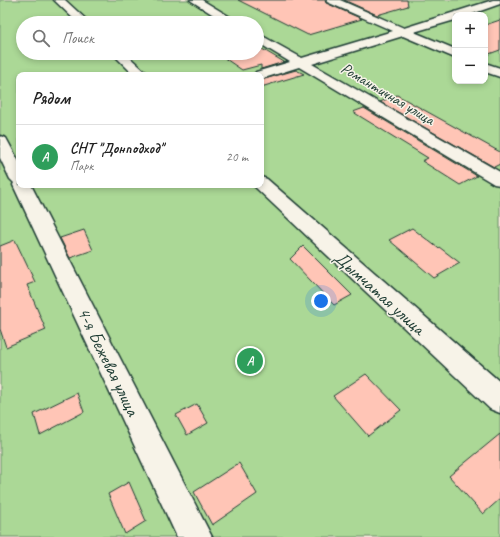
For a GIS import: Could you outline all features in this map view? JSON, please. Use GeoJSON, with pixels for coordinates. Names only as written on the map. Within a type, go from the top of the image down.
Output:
{"type":"FeatureCollection","features":[{"type":"Feature","properties":{"kind":"street"},"geometry":{"type":"LineString","coordinates":[[59,0],[76,16]]}},
{"type":"Feature","properties":{"kind":"street"},"geometry":{"type":"LineString","coordinates":[[195,0],[222,16]]}},
{"type":"Feature","properties":{"kind":"street"},"geometry":{"type":"LineString","coordinates":[[331,0],[452,53]]}},
{"type":"Feature","properties":{"kind":"street"},"geometry":{"type":"LineString","coordinates":[[467,0],[500,12]]}},
{"type":"Feature","properties":{"kind":"street"},"geometry":{"type":"LineString","coordinates":[[469,12],[500,1]]}},
{"type":"Feature","properties":{"kind":"street"},"geometry":{"type":"LineString","coordinates":[[264,74],[452,17]]}},
{"type":"Feature","properties":{"kind":"street","name":"Романтичная улица"},"geometry":{"type":"LineString","coordinates":[[264,41],[500,180]]}},
{"type":"Feature","properties":{"kind":"street"},"geometry":{"type":"LineString","coordinates":[[126,60],[139,72]]}},
{"type":"Feature","properties":{"kind":"street"},"geometry":{"type":"LineString","coordinates":[[488,68],[500,73]]}},
{"type":"Feature","properties":{"kind":"street"},"geometry":{"type":"LineString","coordinates":[[6,148],[16,172]]}},
{"type":"Feature","properties":{"kind":"street","name":"Дымчатая улица"},"geometry":{"type":"LineString","coordinates":[[264,186],[500,400]]}},
{"type":"Feature","properties":{"kind":"street","name":"4-я Бежевая улица"},"geometry":{"type":"LineString","coordinates":[[23,188],[195,537]]}},
{"type":"Feature","properties":{"kind":"green space"},"geometry":{"type":"Polygon","coordinates":[[[0,0],[500,0],[500,537],[0,537],[0,0]]]}},
{"type":"Feature","properties":{"kind":"building"},"geometry":{"type":"Polygon","coordinates":[[[238,0],[325,0],[326,3],[362,19],[308,35],[238,0]]]}},
{"type":"Feature","properties":{"kind":"building"},"geometry":{"type":"Polygon","coordinates":[[[344,0],[407,0],[408,6],[377,15],[344,0]]]}},
{"type":"Feature","properties":{"kind":"building"},"geometry":{"type":"Polygon","coordinates":[[[500,20],[500,50],[489,54],[488,54],[488,24],[500,20]]]}},
{"type":"Feature","properties":{"kind":"building"},"geometry":{"type":"Polygon","coordinates":[[[264,50],[284,62],[261,69],[261,65],[242,70],[227,60],[264,60],[264,50]]]}},
{"type":"Feature","properties":{"kind":"building"},"geometry":{"type":"Polygon","coordinates":[[[296,70],[304,74],[264,86],[264,79],[296,70]]]}},
{"type":"Feature","properties":{"kind":"building"},"geometry":{"type":"Polygon","coordinates":[[[397,95],[500,152],[500,164],[494,167],[380,102],[397,95]]]}},
{"type":"Feature","properties":{"kind":"building"},"geometry":{"type":"Polygon","coordinates":[[[364,108],[477,176],[460,185],[422,161],[428,158],[353,112],[364,108]]]}},
{"type":"Feature","properties":{"kind":"building"},"geometry":{"type":"Polygon","coordinates":[[[412,228],[460,263],[434,278],[389,240],[412,228]]]}},
{"type":"Feature","properties":{"kind":"building"},"geometry":{"type":"Polygon","coordinates":[[[84,230],[93,250],[70,258],[60,238],[84,230]]]}},
{"type":"Feature","properties":{"kind":"building"},"geometry":{"type":"Polygon","coordinates":[[[15,240],[35,282],[27,285],[46,330],[6,347],[0,329],[0,246],[15,240]]]}},
{"type":"Feature","properties":{"kind":"building"},"geometry":{"type":"Polygon","coordinates":[[[303,246],[352,295],[334,305],[290,259],[303,246]]]}},
{"type":"Feature","properties":{"kind":"building"},"geometry":{"type":"Polygon","coordinates":[[[366,374],[401,410],[368,436],[333,396],[366,374]]]}},
{"type":"Feature","properties":{"kind":"building"},"geometry":{"type":"Polygon","coordinates":[[[77,393],[84,412],[40,435],[34,414],[77,393]]]}},
{"type":"Feature","properties":{"kind":"building"},"geometry":{"type":"Polygon","coordinates":[[[197,404],[208,423],[187,435],[176,415],[197,404]]]}},
{"type":"Feature","properties":{"kind":"building"},"geometry":{"type":"Polygon","coordinates":[[[500,434],[500,499],[483,514],[449,476],[500,434]]]}},
{"type":"Feature","properties":{"kind":"building"},"geometry":{"type":"Polygon","coordinates":[[[239,463],[257,494],[212,525],[194,492],[239,463]]]}},
{"type":"Feature","properties":{"kind":"building"},"geometry":{"type":"Polygon","coordinates":[[[129,482],[146,521],[125,534],[108,494],[129,482]]]}},
{"type":"Feature","properties":{"kind":"place","name":"СНТ \"Донподход\""},"geometry":{"type":"Point","coordinates":[250,361]}}]}
